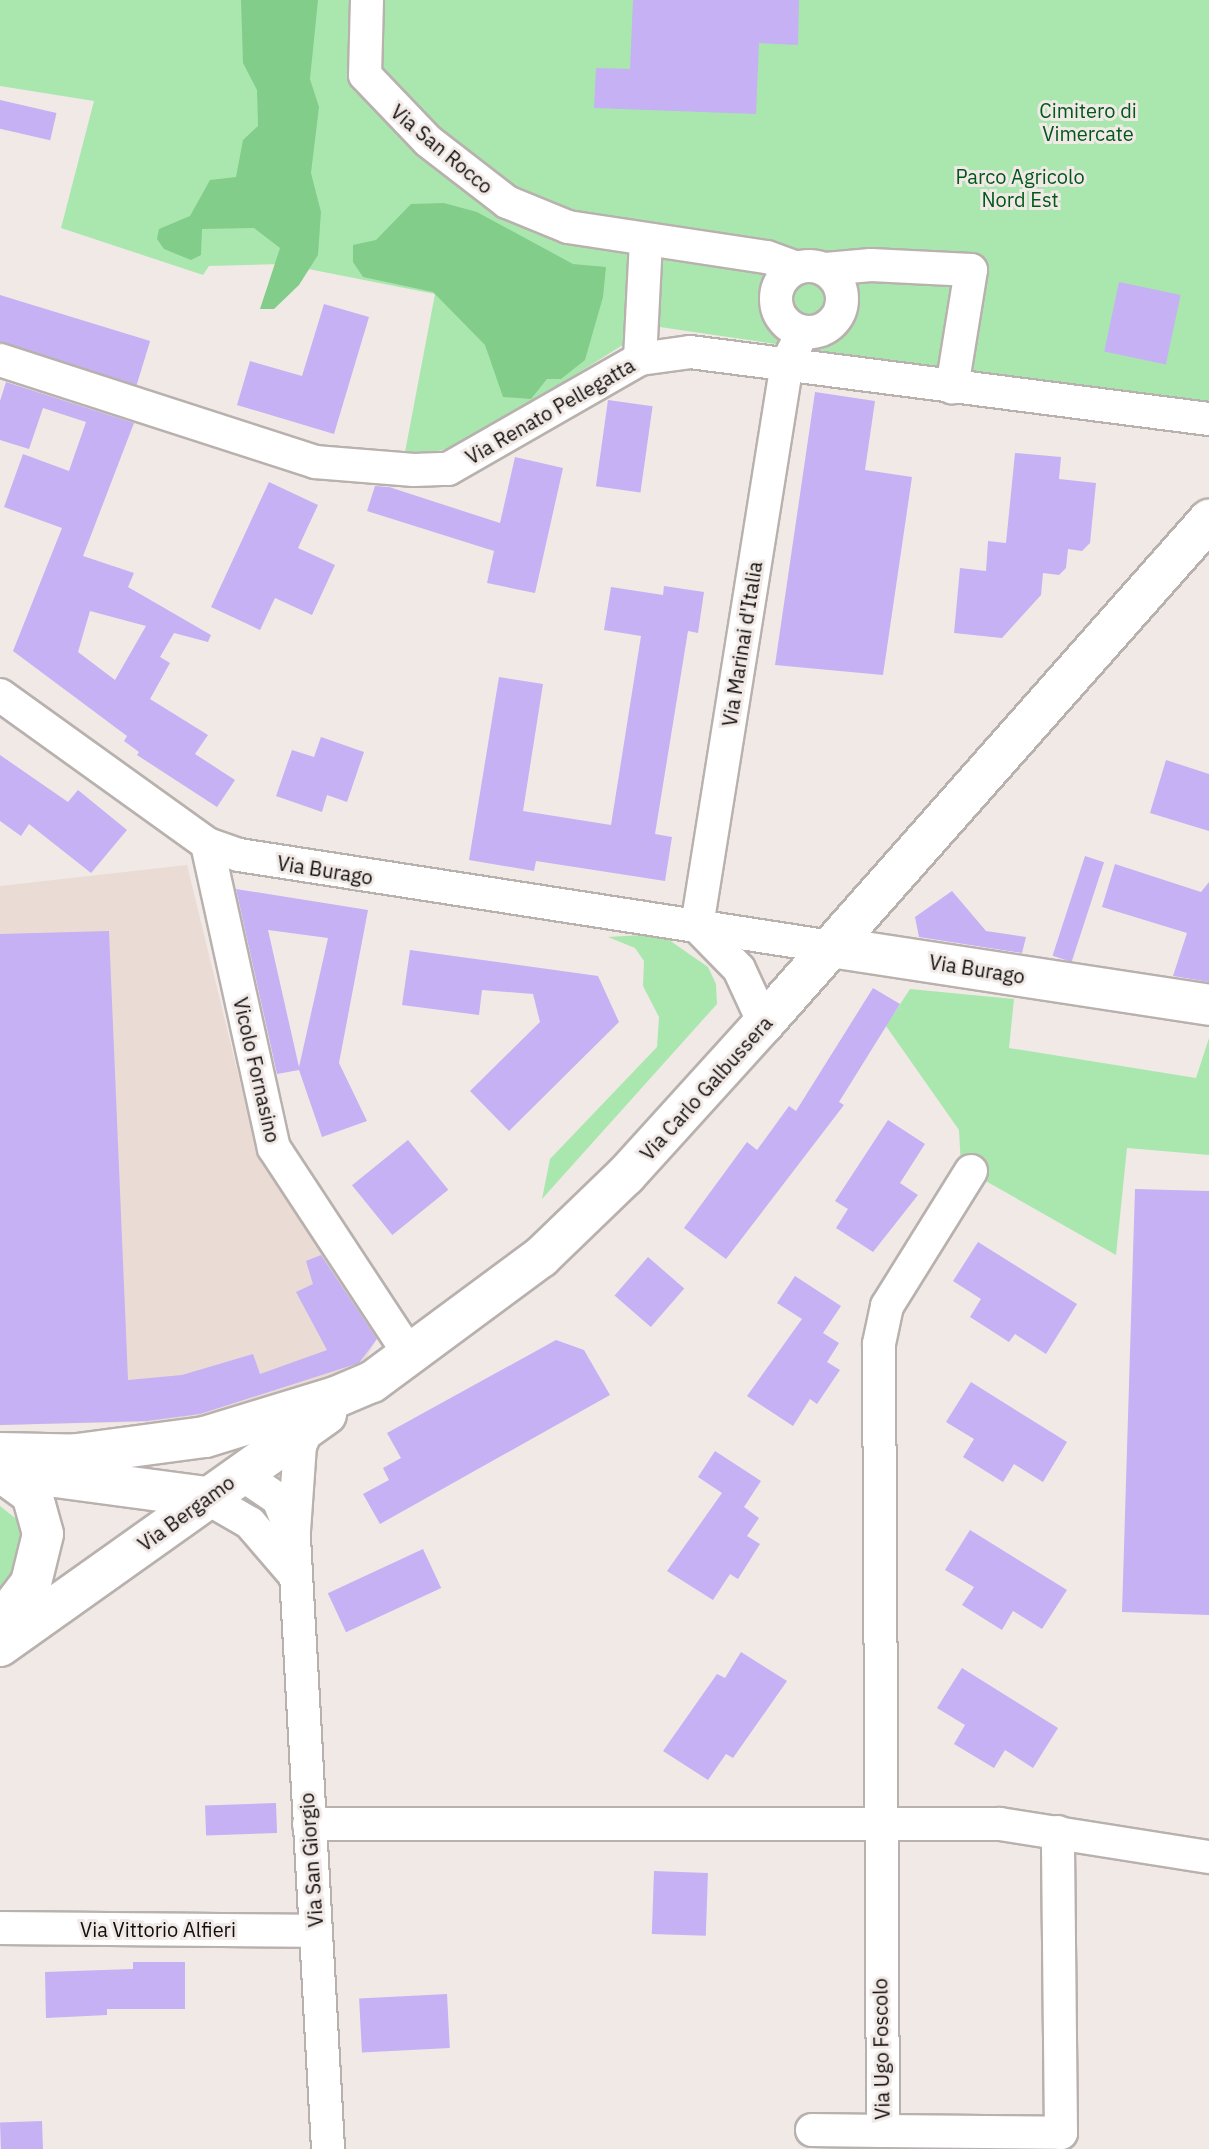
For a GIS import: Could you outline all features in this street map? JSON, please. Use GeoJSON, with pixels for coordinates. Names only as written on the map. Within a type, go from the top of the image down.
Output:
{"type":"FeatureCollection","features":[{"type":"Feature","properties":{"kind":"street","name":"Via San Rocco"},"geometry":{"type":"LineString","coordinates":[[367,0],[365,75],[428,141],[507,202],[568,227],[767,257],[811,268]]}},
{"type":"Feature","properties":{"kind":"street"},"geometry":{"type":"LineString","coordinates":[[640,359],[646,241]]}},
{"type":"Feature","properties":{"kind":"street"},"geometry":{"type":"LineString","coordinates":[[811,268],[840,285],[839,315],[823,329],[803,332],[784,322],[776,302],[781,281],[811,268],[871,265],[971,270],[952,387]]}},
{"type":"Feature","properties":{"kind":"street","name":"Via Marinai d'Italia"},"geometry":{"type":"LineString","coordinates":[[697,926],[787,363],[803,332]]}},
{"type":"Feature","properties":{"kind":"street","name":"Via Renato Pellegatta"},"geometry":{"type":"LineString","coordinates":[[0,360],[315,462],[414,470],[448,469],[640,359],[690,352],[1209,419]]}},
{"type":"Feature","properties":{"kind":"street","name":"Via Carlo Galbussera"},"geometry":{"type":"LineString","coordinates":[[70,1455],[205,1437],[293,1413],[372,1382],[541,1257],[626,1175],[764,1023],[1209,520]]}},
{"type":"Feature","properties":{"kind":"street","name":"Via Burago"},"geometry":{"type":"LineString","coordinates":[[0,695],[207,844],[312,870],[1209,1005]]}},
{"type":"Feature","properties":{"kind":"street","name":"Vicolo Fornasino"},"geometry":{"type":"LineString","coordinates":[[207,844],[274,1148],[410,1355]]}},
{"type":"Feature","properties":{"kind":"street"},"geometry":{"type":"LineString","coordinates":[[697,926],[739,969],[764,1023]]}},
{"type":"Feature","properties":{"kind":"street","name":"Via Ugo Foscolo"},"geometry":{"type":"LineString","coordinates":[[971,1171],[887,1306],[879,1344],[877,1824],[883,2131],[1061,2133],[1058,1832]]}},
{"type":"Feature","properties":{"kind":"street","name":"Via Bergamo"},"geometry":{"type":"LineString","coordinates":[[0,1646],[205,1497],[372,1382]]}},
{"type":"Feature","properties":{"kind":"street","name":"Via San Giorgio"},"geometry":{"type":"LineString","coordinates":[[308,1427],[298,1466],[292,1572],[328,2149]]}},
{"type":"Feature","properties":{"kind":"street","name":"Via Carlo Galbussera"},"geometry":{"type":"LineString","coordinates":[[0,1453],[196,1460],[241,1474]]}},
{"type":"Feature","properties":{"kind":"street"},"geometry":{"type":"LineString","coordinates":[[0,1470],[205,1497],[250,1523],[292,1572]]}},
{"type":"Feature","properties":{"kind":"street"},"geometry":{"type":"LineString","coordinates":[[0,1470],[32,1494],[43,1534],[31,1583],[0,1624]]}},
{"type":"Feature","properties":{"kind":"street","name":"Via San Giorgio"},"geometry":{"type":"LineString","coordinates":[[241,1474],[278,1499],[294,1538]]}},
{"type":"Feature","properties":{"kind":"street"},"geometry":{"type":"LineString","coordinates":[[309,1824],[1000,1824],[1209,1857]]}},
{"type":"Feature","properties":{"kind":"street","name":"Via Vittorio Alfieri"},"geometry":{"type":"LineString","coordinates":[[0,1928],[316,1931]]}},
{"type":"Feature","properties":{"kind":"street"},"geometry":{"type":"LineString","coordinates":[[812,2130],[883,2131]]}},
{"type":"Feature","properties":{"kind":"shaded area"},"geometry":{"type":"Polygon","coordinates":[[[187,865],[253,1135],[378,1336],[367,1357],[341,1375],[187,1421],[0,1425],[0,886],[187,865]]]}},
{"type":"Feature","properties":{"kind":"green space","name":"Parco Agricolo Nord Est"},"geometry":{"type":"Polygon","coordinates":[[[0,0],[1209,0],[1209,408],[653,326],[465,444],[430,453],[405,452],[435,294],[283,264],[209,266],[203,275],[61,228],[94,101],[0,86],[0,0]]]}},
{"type":"Feature","properties":{"kind":"green space"},"geometry":{"type":"Polygon","coordinates":[[[241,0],[318,0],[310,79],[319,107],[311,173],[321,212],[318,255],[299,285],[274,309],[260,309],[280,248],[254,228],[202,229],[201,255],[191,260],[164,249],[157,239],[159,229],[190,216],[210,180],[236,177],[243,140],[258,126],[257,90],[243,63],[241,0]]]}},
{"type":"Feature","properties":{"kind":"green space"},"geometry":{"type":"Polygon","coordinates":[[[444,203],[477,212],[573,264],[606,267],[603,297],[585,360],[561,379],[547,379],[531,399],[503,397],[485,345],[433,292],[363,277],[353,262],[353,245],[376,240],[411,204],[444,203]]]}},
{"type":"Feature","properties":{"kind":"green space"},"geometry":{"type":"Polygon","coordinates":[[[642,935],[669,940],[708,967],[716,984],[717,1004],[542,1199],[550,1159],[657,1047],[659,1017],[643,986],[644,961],[635,948],[608,937],[642,935]]]}},
{"type":"Feature","properties":{"kind":"green space"},"geometry":{"type":"Polygon","coordinates":[[[910,989],[1014,999],[1009,1048],[1196,1078],[1209,1038],[1209,1155],[1127,1148],[1116,1255],[961,1167],[959,1130],[886,1026],[910,989]]]}},
{"type":"Feature","properties":{"kind":"green space"},"geometry":{"type":"Polygon","coordinates":[[[0,1506],[24,1525],[28,1537],[0,1605],[0,1506]]]}},
{"type":"Feature","properties":{"kind":"building"},"geometry":{"type":"Polygon","coordinates":[[[633,0],[799,0],[798,45],[759,43],[756,114],[594,108],[596,68],[630,69],[633,0]]]}},
{"type":"Feature","properties":{"kind":"building"},"geometry":{"type":"Polygon","coordinates":[[[0,100],[57,113],[50,140],[0,129],[0,100]]]}},
{"type":"Feature","properties":{"kind":"building"},"geometry":{"type":"Polygon","coordinates":[[[1119,282],[1181,295],[1166,365],[1104,351],[1119,282]]]}},
{"type":"Feature","properties":{"kind":"building"},"geometry":{"type":"Polygon","coordinates":[[[0,295],[150,341],[136,386],[0,344],[0,295]]]}},
{"type":"Feature","properties":{"kind":"building"},"geometry":{"type":"Polygon","coordinates":[[[324,304],[369,317],[334,434],[237,405],[250,361],[302,376],[324,304]]]}},
{"type":"Feature","properties":{"kind":"building"},"geometry":{"type":"Polygon","coordinates":[[[6,382],[134,423],[83,556],[134,573],[128,587],[211,635],[208,642],[174,633],[160,657],[170,663],[150,699],[208,735],[195,754],[235,780],[217,807],[137,755],[139,752],[124,741],[127,736],[13,651],[62,528],[4,507],[23,454],[69,471],[86,422],[43,408],[29,449],[0,440],[0,401],[6,382]],[[90,611],[78,652],[115,680],[146,626],[90,611]]]}},
{"type":"Feature","properties":{"kind":"building"},"geometry":{"type":"Polygon","coordinates":[[[815,392],[875,401],[865,470],[912,477],[883,675],[775,665],[815,392]]]}},
{"type":"Feature","properties":{"kind":"building"},"geometry":{"type":"Polygon","coordinates":[[[608,400],[653,406],[640,492],[596,486],[608,400]]]}},
{"type":"Feature","properties":{"kind":"building"},"geometry":{"type":"Polygon","coordinates":[[[1015,453],[1061,457],[1059,479],[1096,483],[1090,543],[1082,551],[1068,549],[1066,568],[1059,575],[1043,573],[1041,595],[1002,638],[954,633],[960,568],[986,571],[988,541],[1006,543],[1015,453]]]}},
{"type":"Feature","properties":{"kind":"building"},"geometry":{"type":"Polygon","coordinates":[[[515,457],[563,468],[535,593],[487,583],[494,551],[367,511],[375,486],[389,487],[500,523],[515,457]]]}},
{"type":"Feature","properties":{"kind":"building"},"geometry":{"type":"Polygon","coordinates":[[[269,482],[318,505],[298,548],[335,565],[312,615],[275,598],[260,630],[211,607],[269,482]]]}},
{"type":"Feature","properties":{"kind":"building"},"geometry":{"type":"Polygon","coordinates":[[[664,586],[704,592],[698,633],[688,631],[655,834],[672,837],[665,881],[536,861],[534,871],[469,860],[499,677],[543,684],[523,811],[611,825],[641,636],[604,630],[611,587],[663,595],[664,586]]]}},
{"type":"Feature","properties":{"kind":"building"},"geometry":{"type":"Polygon","coordinates":[[[321,737],[364,752],[347,802],[327,795],[322,812],[276,796],[292,750],[314,757],[321,737]]]}},
{"type":"Feature","properties":{"kind":"building"},"geometry":{"type":"Polygon","coordinates":[[[0,755],[68,802],[78,790],[127,830],[91,873],[29,824],[21,836],[0,821],[0,755]]]}},
{"type":"Feature","properties":{"kind":"building"},"geometry":{"type":"Polygon","coordinates":[[[1166,760],[1209,774],[1209,831],[1150,813],[1166,760]]]}},
{"type":"Feature","properties":{"kind":"building"},"geometry":{"type":"Polygon","coordinates":[[[1085,856],[1104,862],[1072,962],[1053,956],[1085,856]]]}},
{"type":"Feature","properties":{"kind":"building"},"geometry":{"type":"Polygon","coordinates":[[[1115,864],[1201,892],[1209,882],[1209,982],[1173,976],[1187,933],[1102,907],[1115,864]]]}},
{"type":"Feature","properties":{"kind":"building"},"geometry":{"type":"Polygon","coordinates":[[[236,889],[368,910],[339,1063],[367,1121],[322,1137],[299,1070],[277,1074],[236,889]],[[268,930],[299,1067],[328,938],[268,930]]]}},
{"type":"Feature","properties":{"kind":"building"},"geometry":{"type":"Polygon","coordinates":[[[952,891],[986,931],[1026,937],[1022,953],[919,937],[915,917],[952,891]]]}},
{"type":"Feature","properties":{"kind":"building"},"geometry":{"type":"Polygon","coordinates":[[[109,931],[128,1380],[182,1375],[253,1354],[260,1374],[327,1350],[296,1292],[313,1284],[306,1261],[321,1255],[377,1339],[359,1363],[200,1414],[147,1421],[0,1425],[0,934],[109,931]]]}},
{"type":"Feature","properties":{"kind":"building"},"geometry":{"type":"Polygon","coordinates":[[[410,950],[598,976],[619,1022],[509,1131],[470,1091],[540,1022],[533,994],[482,990],[479,1015],[402,1005],[410,950]]]}},
{"type":"Feature","properties":{"kind":"building"},"geometry":{"type":"Polygon","coordinates":[[[873,988],[900,1004],[839,1102],[844,1105],[726,1259],[684,1228],[747,1142],[757,1150],[789,1106],[796,1111],[873,988]]]}},
{"type":"Feature","properties":{"kind":"building"},"geometry":{"type":"Polygon","coordinates":[[[888,1120],[925,1144],[900,1183],[918,1195],[873,1252],[836,1228],[848,1209],[835,1201],[888,1120]]]}},
{"type":"Feature","properties":{"kind":"building"},"geometry":{"type":"Polygon","coordinates":[[[408,1140],[448,1190],[392,1235],[352,1185],[408,1140]]]}},
{"type":"Feature","properties":{"kind":"building"},"geometry":{"type":"Polygon","coordinates":[[[1135,1189],[1209,1191],[1209,1615],[1122,1612],[1135,1189]]]}},
{"type":"Feature","properties":{"kind":"building"},"geometry":{"type":"Polygon","coordinates":[[[978,1242],[1077,1304],[1046,1354],[1015,1334],[1009,1342],[970,1317],[981,1299],[953,1281],[978,1242]]]}},
{"type":"Feature","properties":{"kind":"building"},"geometry":{"type":"Polygon","coordinates":[[[648,1257],[684,1288],[651,1327],[615,1295],[648,1257]]]}},
{"type":"Feature","properties":{"kind":"building"},"geometry":{"type":"Polygon","coordinates":[[[795,1276],[841,1306],[823,1333],[839,1343],[827,1362],[840,1370],[817,1404],[810,1399],[793,1426],[747,1396],[802,1319],[777,1303],[795,1276]]]}},
{"type":"Feature","properties":{"kind":"building"},"geometry":{"type":"Polygon","coordinates":[[[556,1340],[584,1350],[610,1395],[380,1524],[363,1494],[389,1480],[383,1468],[401,1458],[387,1433],[556,1340]]]}},
{"type":"Feature","properties":{"kind":"building"},"geometry":{"type":"Polygon","coordinates":[[[971,1382],[1067,1442],[1043,1482],[1014,1464],[1003,1482],[963,1457],[974,1439],[946,1422],[971,1382]]]}},
{"type":"Feature","properties":{"kind":"building"},"geometry":{"type":"Polygon","coordinates":[[[715,1451],[761,1481],[744,1507],[759,1518],[747,1536],[760,1544],[738,1579],[730,1574],[713,1600],[667,1571],[722,1493],[698,1477],[715,1451]]]}},
{"type":"Feature","properties":{"kind":"building"},"geometry":{"type":"Polygon","coordinates":[[[970,1530],[1067,1590],[1042,1629],[1013,1611],[1002,1630],[962,1605],[974,1587],[945,1570],[970,1530]]]}},
{"type":"Feature","properties":{"kind":"building"},"geometry":{"type":"Polygon","coordinates":[[[423,1549],[441,1588],[346,1632],[328,1593],[423,1549]]]}},
{"type":"Feature","properties":{"kind":"building"},"geometry":{"type":"Polygon","coordinates":[[[741,1652],[787,1681],[733,1758],[726,1754],[708,1780],[663,1751],[717,1674],[725,1678],[741,1652]]]}},
{"type":"Feature","properties":{"kind":"building"},"geometry":{"type":"Polygon","coordinates":[[[962,1668],[1058,1728],[1033,1768],[1005,1750],[994,1768],[954,1744],[965,1725],[937,1708],[962,1668]]]}},
{"type":"Feature","properties":{"kind":"building"},"geometry":{"type":"Polygon","coordinates":[[[276,1803],[277,1833],[206,1835],[205,1805],[276,1803]]]}},
{"type":"Feature","properties":{"kind":"building"},"geometry":{"type":"Polygon","coordinates":[[[654,1871],[708,1873],[706,1936],[652,1934],[654,1871]]]}},
{"type":"Feature","properties":{"kind":"building"},"geometry":{"type":"Polygon","coordinates":[[[133,1962],[185,1962],[185,2009],[107,2009],[107,2015],[46,2018],[45,1972],[133,1969],[133,1962]]]}},
{"type":"Feature","properties":{"kind":"building"},"geometry":{"type":"Polygon","coordinates":[[[447,1994],[450,2048],[362,2053],[359,1999],[447,1994]]]}},
{"type":"Feature","properties":{"kind":"building"},"geometry":{"type":"Polygon","coordinates":[[[42,2121],[43,2149],[1,2149],[0,2122],[42,2121]]]}},
{"type":"Feature","properties":{"kind":"park label","name":"Cimitero di Vimercate"},"geometry":{"type":"Point","coordinates":[1088,122]}}]}
